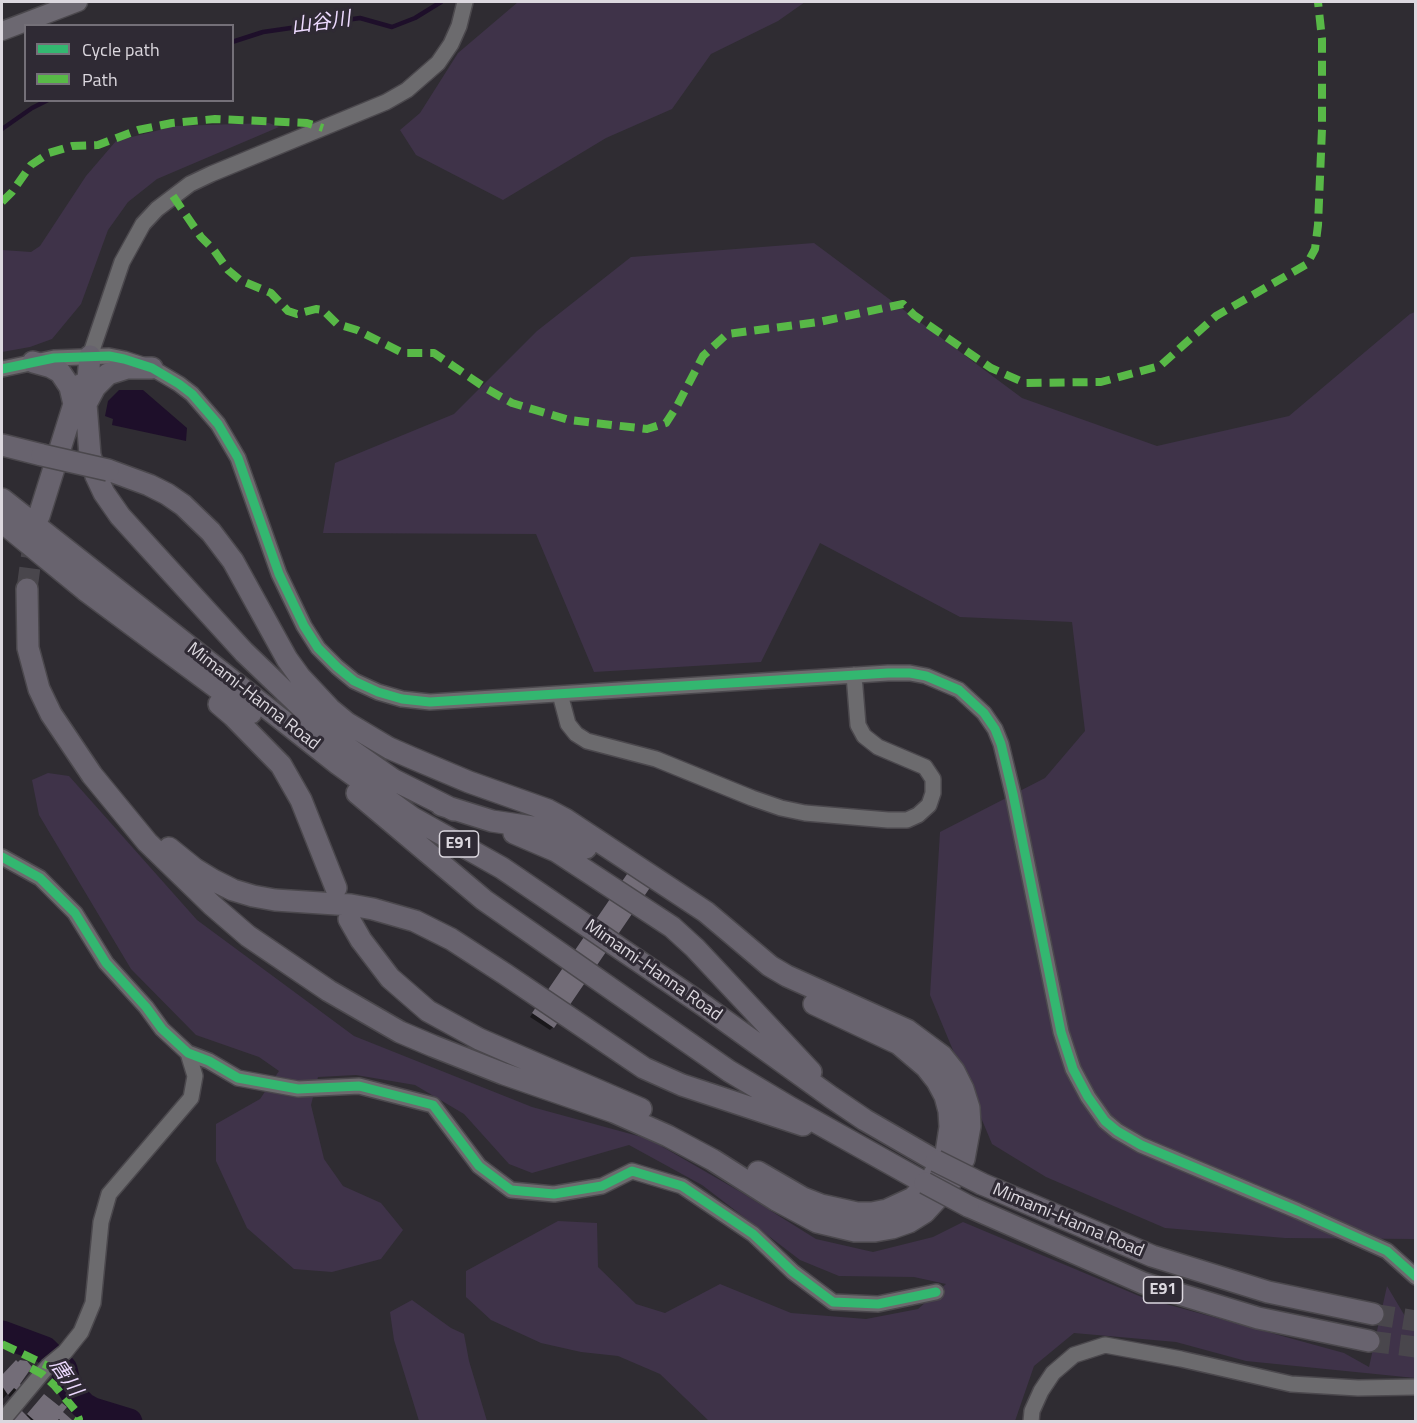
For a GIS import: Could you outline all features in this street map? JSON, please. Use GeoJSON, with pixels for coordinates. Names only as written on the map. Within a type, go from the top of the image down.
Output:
{"type":"FeatureCollection","features":[{"type":"Feature","properties":{"kind":"highway"},"geometry":{"type":"LineString","coordinates":[[39,516],[80,404],[90,356]]}},
{"type":"Feature","properties":{"kind":"highway"},"geometry":{"type":"LineString","coordinates":[[33,362],[60,372],[80,404],[96,476],[104,493],[120,516],[244,652],[321,726],[394,780],[441,805],[556,851],[672,927],[695,948],[825,1087],[865,1120]]}},
{"type":"Feature","properties":{"kind":"highway"},"geometry":{"type":"LineString","coordinates":[[80,404],[108,374],[127,368],[152,368]]}},
{"type":"Feature","properties":{"kind":"highway"},"geometry":{"type":"LineString","coordinates":[[2,445],[108,470],[167,494],[212,532],[233,561],[287,659],[330,709],[347,723],[412,758],[469,782],[538,806],[565,819],[688,899],[770,966],[787,976],[907,1030],[926,1043],[948,1064],[963,1089],[969,1108],[970,1126],[964,1159],[947,1188],[925,1212],[892,1228],[875,1232],[855,1232],[836,1228],[795,1211],[713,1160],[668,1136],[614,1112],[471,1062],[400,1032],[346,1002],[248,936],[212,905],[147,842],[92,775],[67,741],[39,689],[28,648],[27,589]]}},
{"type":"Feature","properties":{"kind":"highway","name":"Mimami-Hanna Road"},"geometry":{"type":"LineString","coordinates":[[2,499],[357,778],[413,818],[511,874],[706,1007],[865,1120],[936,1161],[982,1184],[1152,1256],[1268,1292],[1373,1314]]}},
{"type":"Feature","properties":{"kind":"highway","name":"Mimami-Hanna Road"},"geometry":{"type":"LineString","coordinates":[[2,522],[85,590],[334,774],[484,900],[729,1071],[968,1206],[1143,1283],[1258,1318],[1369,1341]]}},
{"type":"Feature","properties":{"kind":"highway"},"geometry":{"type":"LineString","coordinates":[[85,590],[160,657],[233,716],[281,765],[301,800],[336,888]]}},
{"type":"Feature","properties":{"kind":"highway","name":"E91"},"geometry":{"type":"LineString","coordinates":[[67,741],[154,835],[182,859],[213,880],[233,890],[253,896],[274,900],[351,905],[415,921],[442,934],[506,974],[644,1068],[682,1085],[853,1142]]}},
{"type":"Feature","properties":{"kind":"highway"},"geometry":{"type":"LineString","coordinates":[[349,919],[361,940],[390,978],[428,1011],[451,1025],[526,1060],[671,1122],[803,1198],[839,1210],[872,1213],[901,1205],[913,1198],[932,1178],[946,1153],[950,1127],[949,1111],[945,1096],[937,1081],[914,1054],[899,1044],[765,979],[698,921],[571,838],[546,830],[492,820],[441,805]]}},
{"type":"Feature","properties":{"kind":"main road"},"geometry":{"type":"LineString","coordinates":[[2,31],[78,2]]}},
{"type":"Feature","properties":{"kind":"street"},"geometry":{"type":"LineString","coordinates":[[90,356],[122,262],[143,224],[157,208],[190,184],[211,174],[375,106],[407,90],[438,63],[445,53],[459,26],[465,2]]}},
{"type":"Feature","properties":{"kind":"street"},"geometry":{"type":"LineString","coordinates":[[2,369],[54,358],[90,356],[124,358],[152,368],[192,394],[218,424],[238,458],[291,600],[318,648],[354,681],[402,699],[430,702],[910,673],[935,679],[959,690],[984,713],[994,729],[1007,764],[1061,1032],[1073,1069],[1088,1097],[1106,1121],[1117,1131],[1141,1145],[1387,1251],[1416,1277]]}},
{"type":"Feature","properties":{"kind":"street"},"geometry":{"type":"LineString","coordinates":[[560,694],[568,724],[576,734],[587,741],[656,759],[762,801],[805,813],[907,820],[918,815],[929,805],[933,793],[933,779],[925,767],[878,747],[864,736],[858,725],[854,675]]}},
{"type":"Feature","properties":{"kind":"street"},"geometry":{"type":"LineString","coordinates":[[2,857],[40,878],[75,913],[106,963],[146,1007],[162,1029],[188,1053],[209,1061],[238,1078],[298,1089],[359,1086],[433,1105],[479,1166],[511,1190],[554,1194],[602,1186],[632,1171],[682,1186],[753,1234],[793,1272],[833,1302],[878,1304],[936,1292]]}},
{"type":"Feature","properties":{"kind":"street"},"geometry":{"type":"LineString","coordinates":[[2,1421],[48,1365],[64,1352],[81,1332],[93,1303],[101,1222],[109,1194],[191,1098],[195,1076],[188,1053]]}},
{"type":"Feature","properties":{"kind":"street"},"geometry":{"type":"LineString","coordinates":[[1031,1422],[1032,1411],[1053,1373],[1074,1355],[1105,1345],[1181,1359],[1291,1384],[1358,1388],[1416,1387]]}},
{"type":"Feature","properties":{"kind":"shaded area"},"geometry":{"type":"Polygon","coordinates":[[[518,2],[805,2],[778,21],[711,54],[672,109],[606,138],[503,200],[416,155],[400,130],[420,113],[458,53],[518,2]]]}},
{"type":"Feature","properties":{"kind":"shaded area"},"geometry":{"type":"Polygon","coordinates":[[[269,123],[279,127],[157,179],[128,202],[108,230],[81,304],[52,339],[30,347],[2,352],[2,250],[31,252],[40,246],[86,176],[116,141],[175,126],[269,123]]]}},
{"type":"Feature","properties":{"kind":"shaded area"},"geometry":{"type":"Polygon","coordinates":[[[814,243],[1022,398],[1157,446],[1289,416],[1415,312],[1415,1239],[1285,1238],[1165,1228],[1046,1177],[992,1144],[930,995],[940,832],[1045,778],[1085,731],[1072,622],[960,617],[820,543],[761,662],[594,672],[536,534],[323,533],[335,463],[454,414],[537,331],[631,257],[814,243]]]}},
{"type":"Feature","properties":{"kind":"shaded area"},"geometry":{"type":"Polygon","coordinates":[[[119,390],[143,390],[187,428],[186,441],[112,425],[113,419],[105,416],[108,401],[119,390]]]}},
{"type":"Feature","properties":{"kind":"shaded area"},"geometry":{"type":"Polygon","coordinates":[[[48,773],[69,776],[197,920],[354,1036],[532,1107],[649,1139],[816,1239],[873,1252],[933,1237],[963,1222],[1144,1298],[1344,1353],[1369,1367],[1387,1286],[1415,1333],[1415,1378],[1246,1361],[1176,1342],[1074,1333],[1034,1366],[1015,1421],[709,1421],[660,1374],[618,1356],[581,1352],[541,1343],[491,1320],[466,1297],[466,1271],[558,1221],[597,1223],[598,1267],[636,1304],[665,1313],[720,1284],[791,1313],[866,1319],[918,1309],[946,1284],[914,1277],[839,1276],[800,1260],[702,1185],[629,1145],[532,1173],[509,1164],[464,1114],[415,1085],[356,1075],[318,1077],[311,1105],[324,1159],[343,1186],[381,1203],[403,1230],[381,1259],[332,1272],[294,1269],[247,1228],[216,1161],[216,1124],[260,1099],[279,1071],[259,1057],[196,1035],[131,969],[39,815],[32,780],[48,773]]]}},
{"type":"Feature","properties":{"kind":"shaded area"},"geometry":{"type":"Polygon","coordinates":[[[412,1300],[451,1328],[464,1334],[469,1361],[487,1421],[419,1421],[394,1340],[390,1312],[412,1300]]]}},
{"type":"Feature","properties":{"kind":"building"},"geometry":{"type":"Polygon","coordinates":[[[638,858],[660,873],[554,1028],[532,1013],[638,858]]]}},
{"type":"Feature","properties":{"kind":"building"},"geometry":{"type":"Polygon","coordinates":[[[16,1360],[18,1362],[27,1361],[32,1367],[18,1391],[14,1388],[8,1395],[2,1386],[2,1375],[16,1360]]]}},
{"type":"Feature","properties":{"kind":"building"},"geometry":{"type":"Polygon","coordinates":[[[44,1394],[59,1406],[62,1403],[67,1407],[63,1412],[72,1420],[70,1422],[62,1422],[59,1419],[56,1422],[36,1422],[27,1414],[44,1394]]]}},
{"type":"Feature","properties":{"kind":"building"},"geometry":{"type":"Polygon","coordinates":[[[19,1408],[33,1422],[14,1422],[10,1418],[19,1408]]]}},
{"type":"Feature","properties":{"kind":"waterway","name":"山谷川"},"geometry":{"type":"LineString","coordinates":[[234,41],[263,32],[360,18],[392,27],[415,18],[441,2]]}},
{"type":"Feature","properties":{"kind":"waterway","name":"山谷川"},"geometry":{"type":"LineString","coordinates":[[2,129],[44,102]]}},
{"type":"Feature","properties":{"kind":"waterway","name":"唐川"},"geometry":{"type":"LineString","coordinates":[[2,1334],[45,1350],[64,1369],[67,1382],[84,1406],[129,1422]]}},
{"type":"Feature","properties":{"kind":"tunnel"},"geometry":{"type":"LineString","coordinates":[[27,589],[35,530]]}},
{"type":"Feature","properties":{"kind":"tunnel"},"geometry":{"type":"LineString","coordinates":[[1373,1314],[1416,1321]]}},
{"type":"Feature","properties":{"kind":"tunnel"},"geometry":{"type":"LineString","coordinates":[[1369,1341],[1416,1347]]}},
{"type":"Feature","properties":{"kind":"marked path"},"geometry":{"type":"LineString","coordinates":[[173,196],[201,237],[228,270],[240,280],[271,293],[288,311],[297,314],[316,309],[323,310],[337,324],[357,330],[403,353],[434,353],[512,403],[569,420],[647,429],[666,423],[703,356],[727,334],[819,322],[903,304],[914,315],[991,368],[1025,383],[1101,382],[1160,366],[1216,316],[1307,264],[1315,249],[1318,225],[1322,129],[1322,39],[1318,2]]}},
{"type":"Feature","properties":{"kind":"marked path"},"geometry":{"type":"LineString","coordinates":[[2,202],[31,165],[49,153],[72,146],[98,145],[138,130],[172,123],[215,119],[307,123],[323,128]]}},
{"type":"Feature","properties":{"kind":"marked path"},"geometry":{"type":"LineString","coordinates":[[2,1344],[48,1366]]}},
{"type":"Feature","properties":{"kind":"marked path"},"geometry":{"type":"LineString","coordinates":[[31,1368],[54,1385],[75,1410],[79,1419],[77,1422]]}},
{"type":"Feature","properties":{"kind":"cycle path"},"geometry":{"type":"LineString","coordinates":[[2,369],[54,358],[109,356],[152,368],[192,394],[218,424],[238,458],[279,574],[304,626],[318,648],[337,667],[354,681],[378,692],[402,699],[430,702],[888,673],[926,676],[959,690],[984,713],[995,729],[1001,744],[1061,1032],[1073,1069],[1088,1097],[1105,1121],[1141,1145],[1387,1251],[1416,1277]]}},
{"type":"Feature","properties":{"kind":"cycle path"},"geometry":{"type":"LineString","coordinates":[[2,857],[40,878],[75,913],[106,963],[146,1007],[162,1029],[188,1053],[209,1061],[238,1078],[298,1089],[359,1086],[433,1105],[479,1166],[511,1190],[554,1194],[602,1186],[632,1171],[682,1186],[753,1234],[793,1272],[833,1302],[878,1304],[936,1292]]}}]}
